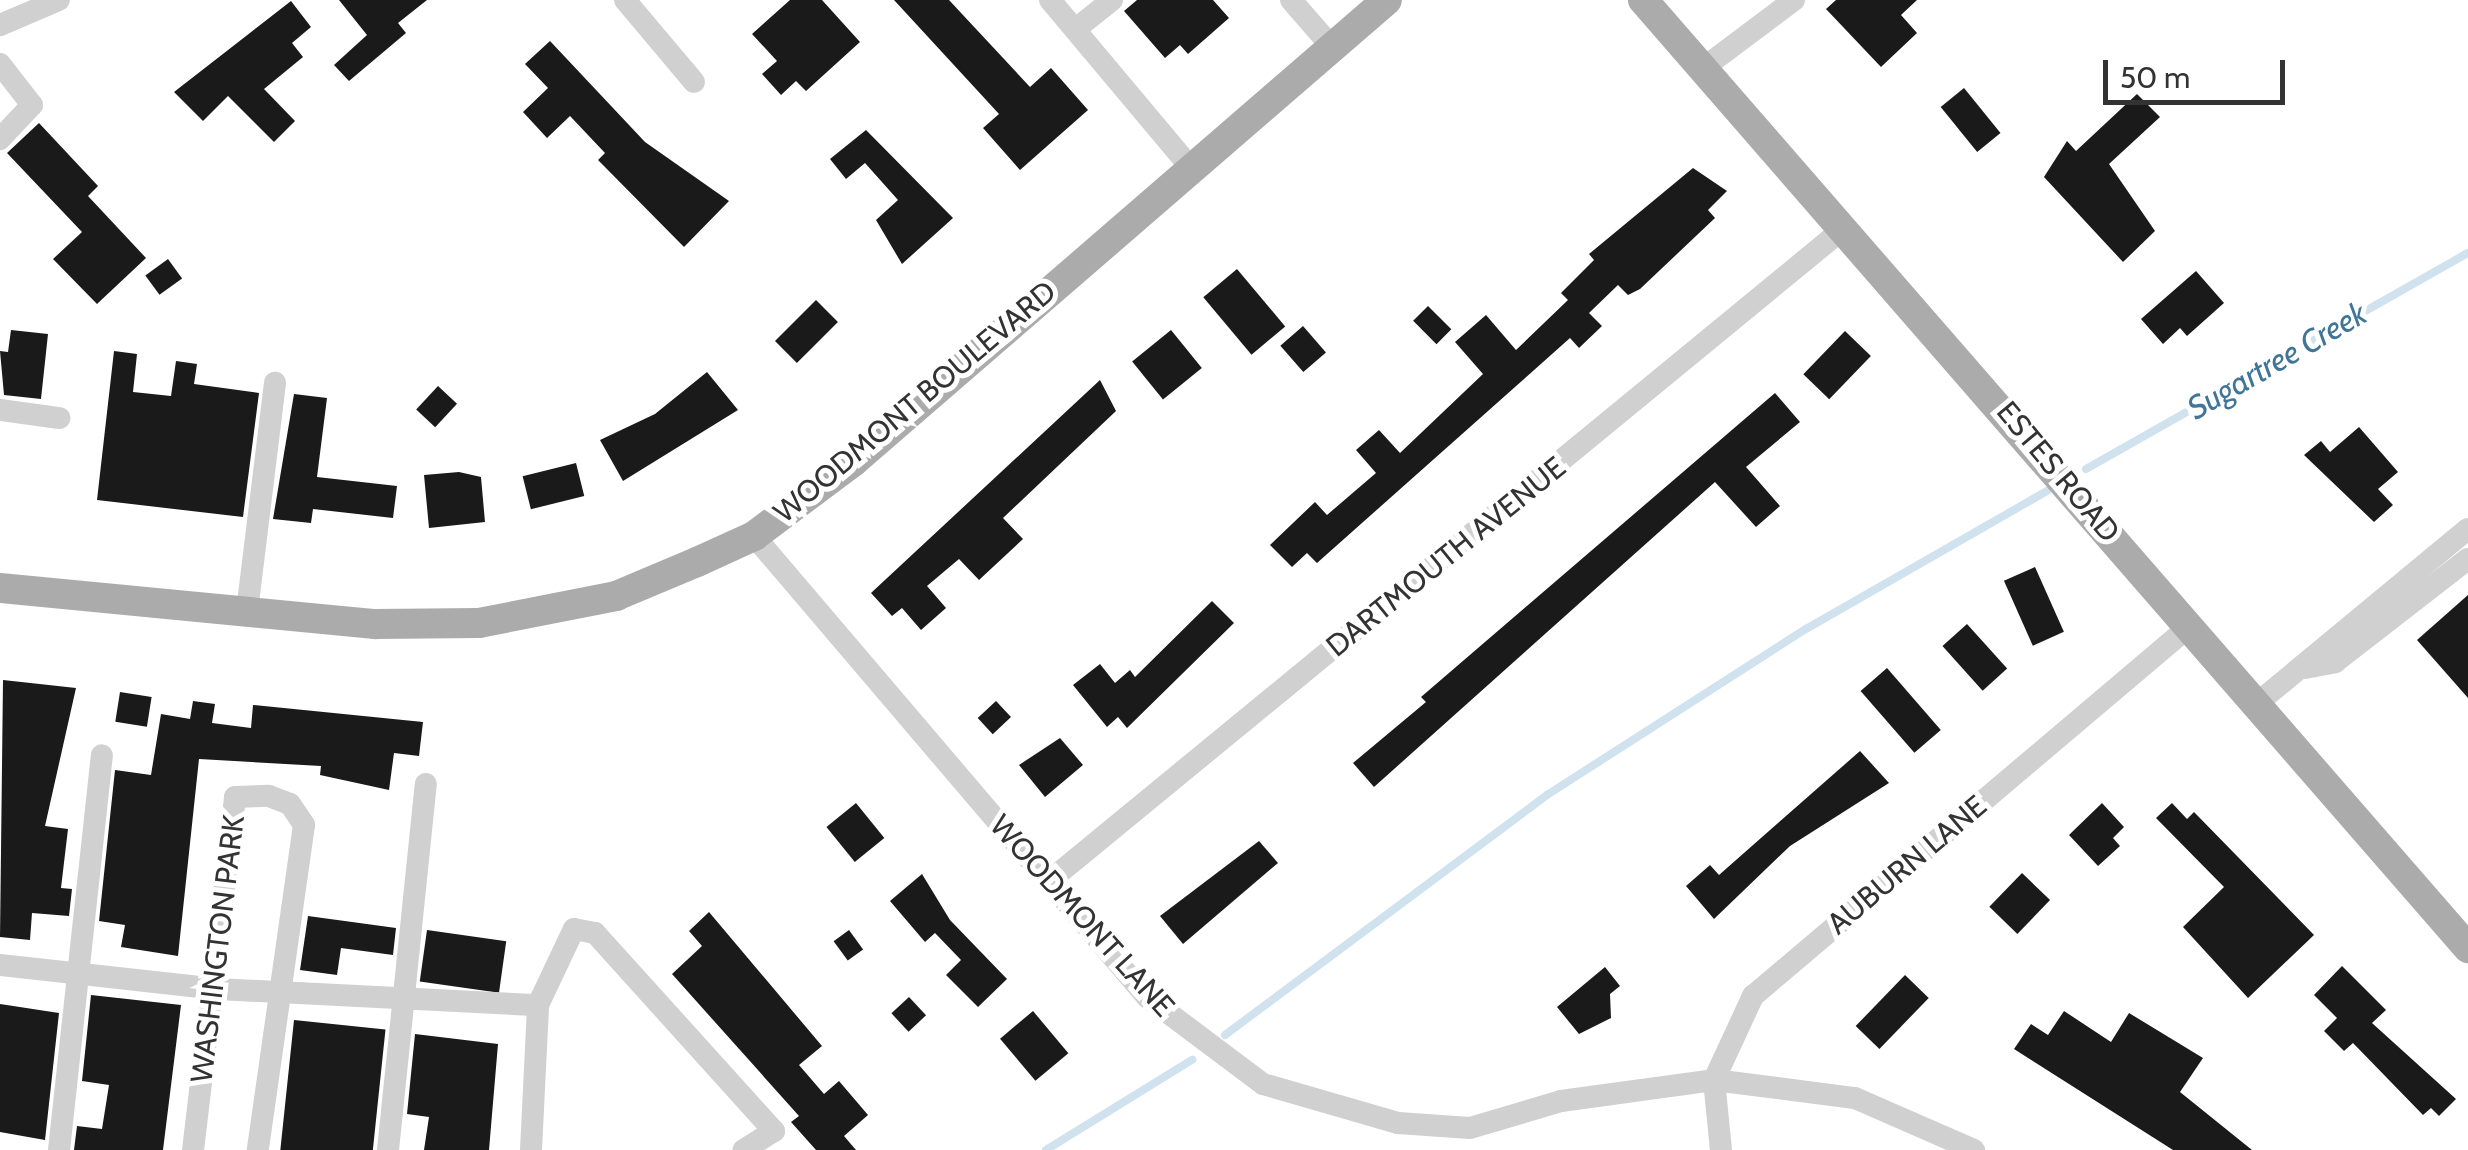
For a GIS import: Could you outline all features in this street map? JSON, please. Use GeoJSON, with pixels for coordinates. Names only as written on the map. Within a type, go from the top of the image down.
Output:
{"type":"FeatureCollection","features":[{"type":"Feature","properties":{"kind":"main road","name":"WOODMONT BOULEVARD"},"geometry":{"type":"LineString","coordinates":[[0,588],[375,624],[538,615],[616,596],[754,536],[1387,0]]}},
{"type":"Feature","properties":{"kind":"main road","name":"ESTES ROAD"},"geometry":{"type":"LineString","coordinates":[[1643,0],[2186,629],[2468,948]]}},
{"type":"Feature","properties":{"kind":"street"},"geometry":{"type":"LineString","coordinates":[[7,15],[59,0]]}},
{"type":"Feature","properties":{"kind":"street"},"geometry":{"type":"LineString","coordinates":[[625,0],[694,82]]}},
{"type":"Feature","properties":{"kind":"street"},"geometry":{"type":"LineString","coordinates":[[1050,0],[1190,167]]}},
{"type":"Feature","properties":{"kind":"street"},"geometry":{"type":"LineString","coordinates":[[1077,28],[1112,0]]}},
{"type":"Feature","properties":{"kind":"street"},"geometry":{"type":"LineString","coordinates":[[1291,0],[1332,47]]}},
{"type":"Feature","properties":{"kind":"street"},"geometry":{"type":"LineString","coordinates":[[1702,68],[1794,0]]}},
{"type":"Feature","properties":{"kind":"street"},"geometry":{"type":"LineString","coordinates":[[0,64],[32,105],[0,139]]}},
{"type":"Feature","properties":{"kind":"street","name":"DARTMOUTH AVENUE"},"geometry":{"type":"LineString","coordinates":[[1048,882],[1843,229]]}},
{"type":"Feature","properties":{"kind":"street"},"geometry":{"type":"LineString","coordinates":[[247,611],[275,382]]}},
{"type":"Feature","properties":{"kind":"street"},"geometry":{"type":"LineString","coordinates":[[0,410],[59,418]]}},
{"type":"Feature","properties":{"kind":"street"},"geometry":{"type":"LineString","coordinates":[[2255,704],[2459,556],[2468,530]]}},
{"type":"Feature","properties":{"kind":"street","name":"WOODMONT LANE"},"geometry":{"type":"LineString","coordinates":[[754,536],[1147,997],[1206,1046],[1262,1084],[1320,1104],[1470,1128],[1561,1101],[1714,1080],[1855,1098],[1974,1150]]}},
{"type":"Feature","properties":{"kind":"street","name":"AUBURN LANE"},"geometry":{"type":"LineString","coordinates":[[1720,1150],[1714,1080],[1753,996],[2186,629]]}},
{"type":"Feature","properties":{"kind":"street"},"geometry":{"type":"LineString","coordinates":[[59,1150],[102,756]]}},
{"type":"Feature","properties":{"kind":"street"},"geometry":{"type":"LineString","coordinates":[[388,1150],[426,784]]}},
{"type":"Feature","properties":{"kind":"street","name":"WASHINGTON PARK"},"geometry":{"type":"LineString","coordinates":[[193,1150],[218,989],[236,797],[269,796],[290,804],[304,824],[258,1150]]}},
{"type":"Feature","properties":{"kind":"street"},"geometry":{"type":"LineString","coordinates":[[531,1150],[538,1005],[574,928],[596,933],[774,1132],[744,1150]]}},
{"type":"Feature","properties":{"kind":"street"},"geometry":{"type":"LineString","coordinates":[[0,965],[218,989],[538,1005]]}},
{"type":"Feature","properties":{"kind":"building"},"geometry":{"type":"Polygon","coordinates":[[[339,0],[427,0],[398,23],[406,33],[349,81],[334,65],[367,35],[339,0]]]}},
{"type":"Feature","properties":{"kind":"building"},"geometry":{"type":"Polygon","coordinates":[[[790,0],[822,0],[860,42],[806,91],[796,81],[781,95],[762,74],[777,61],[752,34],[790,0]]]}},
{"type":"Feature","properties":{"kind":"building"},"geometry":{"type":"Polygon","coordinates":[[[894,0],[949,0],[1030,87],[1051,68],[1088,110],[1020,170],[983,128],[999,114],[894,0]]]}},
{"type":"Feature","properties":{"kind":"building"},"geometry":{"type":"Polygon","coordinates":[[[1137,0],[1213,0],[1229,18],[1188,54],[1180,45],[1165,58],[1124,11],[1137,0]]]}},
{"type":"Feature","properties":{"kind":"building"},"geometry":{"type":"Polygon","coordinates":[[[1836,0],[1917,0],[1901,15],[1917,33],[1881,67],[1826,9],[1836,0]]]}},
{"type":"Feature","properties":{"kind":"building"},"geometry":{"type":"Polygon","coordinates":[[[291,1],[311,27],[292,43],[303,57],[264,89],[295,121],[274,142],[228,96],[203,121],[174,92],[291,1]]]}},
{"type":"Feature","properties":{"kind":"building"},"geometry":{"type":"Polygon","coordinates":[[[550,41],[645,142],[729,201],[684,247],[598,160],[605,153],[570,116],[547,138],[523,112],[548,88],[525,64],[550,41]]]}},
{"type":"Feature","properties":{"kind":"building"},"geometry":{"type":"Polygon","coordinates":[[[1964,88],[2001,133],[1977,152],[1941,107],[1964,88]]]}},
{"type":"Feature","properties":{"kind":"building"},"geometry":{"type":"Polygon","coordinates":[[[2137,94],[2160,117],[2109,164],[2155,231],[2123,262],[2044,177],[2067,141],[2076,151],[2137,94]]]}},
{"type":"Feature","properties":{"kind":"building"},"geometry":{"type":"Polygon","coordinates":[[[39,123],[98,186],[88,196],[146,258],[97,304],[53,259],[82,232],[7,153],[39,123]]]}},
{"type":"Feature","properties":{"kind":"building"},"geometry":{"type":"Polygon","coordinates":[[[866,130],[953,218],[902,264],[876,220],[898,200],[865,163],[846,179],[830,159],[866,130]]]}},
{"type":"Feature","properties":{"kind":"building"},"geometry":{"type":"Polygon","coordinates":[[[1693,168],[1727,191],[1708,210],[1715,218],[1640,289],[1628,295],[1618,285],[1589,313],[1602,326],[1579,348],[1570,338],[1317,563],[1307,553],[1292,567],[1270,545],[1315,502],[1327,515],[1376,473],[1356,450],[1379,430],[1400,453],[1483,374],[1455,342],[1486,315],[1516,350],[1568,300],[1561,293],[1594,260],[1589,254],[1693,168]]]}},
{"type":"Feature","properties":{"kind":"building"},"geometry":{"type":"Polygon","coordinates":[[[168,259],[182,278],[159,295],[145,275],[168,259]]]}},
{"type":"Feature","properties":{"kind":"building"},"geometry":{"type":"Polygon","coordinates":[[[1237,269],[1285,326],[1252,355],[1203,297],[1237,269]]]}},
{"type":"Feature","properties":{"kind":"building"},"geometry":{"type":"Polygon","coordinates":[[[2196,271],[2224,303],[2187,336],[2180,328],[2163,344],[2141,319],[2196,271]]]}},
{"type":"Feature","properties":{"kind":"building"},"geometry":{"type":"Polygon","coordinates":[[[816,300],[838,322],[797,363],[775,341],[816,300]]]}},
{"type":"Feature","properties":{"kind":"building"},"geometry":{"type":"Polygon","coordinates":[[[1428,306],[1451,329],[1436,344],[1413,321],[1428,306]]]}},
{"type":"Feature","properties":{"kind":"building"},"geometry":{"type":"Polygon","coordinates":[[[1303,326],[1326,352],[1303,372],[1280,346],[1303,326]]]}},
{"type":"Feature","properties":{"kind":"building"},"geometry":{"type":"Polygon","coordinates":[[[11,330],[48,334],[41,399],[4,395],[0,351],[8,352],[11,330]]]}},
{"type":"Feature","properties":{"kind":"building"},"geometry":{"type":"Polygon","coordinates":[[[1171,330],[1202,368],[1163,400],[1132,361],[1171,330]]]}},
{"type":"Feature","properties":{"kind":"building"},"geometry":{"type":"Polygon","coordinates":[[[1845,331],[1871,356],[1829,399],[1803,374],[1845,331]]]}},
{"type":"Feature","properties":{"kind":"building"},"geometry":{"type":"Polygon","coordinates":[[[114,351],[137,354],[133,392],[171,396],[176,361],[197,364],[194,384],[259,393],[243,517],[97,500],[114,351]]]}},
{"type":"Feature","properties":{"kind":"building"},"geometry":{"type":"Polygon","coordinates":[[[707,372],[738,410],[623,481],[600,440],[655,414],[707,372]]]}},
{"type":"Feature","properties":{"kind":"building"},"geometry":{"type":"Polygon","coordinates":[[[1100,380],[1116,411],[1003,518],[1023,539],[979,580],[959,559],[927,586],[946,608],[921,630],[902,608],[892,616],[871,593],[1100,380]]]}},
{"type":"Feature","properties":{"kind":"building"},"geometry":{"type":"Polygon","coordinates":[[[438,386],[457,404],[435,427],[416,409],[438,386]]]}},
{"type":"Feature","properties":{"kind":"building"},"geometry":{"type":"Polygon","coordinates":[[[1775,393],[1800,422],[1746,467],[1780,506],[1756,527],[1715,482],[1374,787],[1353,763],[1426,702],[1421,697],[1775,393]]]}},
{"type":"Feature","properties":{"kind":"building"},"geometry":{"type":"Polygon","coordinates":[[[294,394],[327,398],[317,477],[397,486],[393,518],[313,509],[311,523],[273,519],[294,394]]]}},
{"type":"Feature","properties":{"kind":"building"},"geometry":{"type":"Polygon","coordinates":[[[2359,427],[2398,472],[2378,489],[2393,505],[2374,522],[2304,455],[2321,441],[2330,452],[2359,427]]]}},
{"type":"Feature","properties":{"kind":"building"},"geometry":{"type":"Polygon","coordinates":[[[576,463],[584,496],[531,509],[523,476],[576,463]]]}},
{"type":"Feature","properties":{"kind":"building"},"geometry":{"type":"Polygon","coordinates":[[[459,472],[481,477],[485,522],[429,528],[424,475],[459,472]]]}},
{"type":"Feature","properties":{"kind":"building"},"geometry":{"type":"Polygon","coordinates":[[[2035,567],[2064,632],[2033,646],[2004,581],[2035,567]]]}},
{"type":"Feature","properties":{"kind":"building"},"geometry":{"type":"Polygon","coordinates":[[[2468,595],[2468,698],[2417,640],[2468,595]]]}},
{"type":"Feature","properties":{"kind":"building"},"geometry":{"type":"Polygon","coordinates":[[[1212,601],[1234,623],[1127,728],[1118,717],[1107,727],[1073,685],[1100,664],[1115,683],[1130,670],[1135,677],[1212,601]]]}},
{"type":"Feature","properties":{"kind":"building"},"geometry":{"type":"Polygon","coordinates":[[[1967,624],[2007,669],[1983,691],[1942,646],[1967,624]]]}},
{"type":"Feature","properties":{"kind":"building"},"geometry":{"type":"Polygon","coordinates":[[[1887,668],[1941,730],[1914,753],[1861,691],[1887,668]]]}},
{"type":"Feature","properties":{"kind":"building"},"geometry":{"type":"Polygon","coordinates":[[[3,680],[76,688],[45,826],[68,829],[61,888],[72,889],[69,916],[32,913],[30,940],[0,937],[3,680]]]}},
{"type":"Feature","properties":{"kind":"building"},"geometry":{"type":"Polygon","coordinates":[[[120,692],[152,697],[147,727],[115,722],[120,692]]]}},
{"type":"Feature","properties":{"kind":"building"},"geometry":{"type":"Polygon","coordinates":[[[193,701],[215,704],[212,723],[251,728],[253,705],[423,722],[419,756],[394,753],[389,790],[320,775],[321,766],[199,759],[178,956],[121,947],[125,925],[99,921],[115,770],[151,775],[161,714],[190,719],[193,701]]]}},
{"type":"Feature","properties":{"kind":"building"},"geometry":{"type":"Polygon","coordinates":[[[996,701],[1011,717],[993,734],[978,718],[996,701]]]}},
{"type":"Feature","properties":{"kind":"building"},"geometry":{"type":"Polygon","coordinates":[[[1060,738],[1083,765],[1045,797],[1019,765],[1060,738]]]}},
{"type":"Feature","properties":{"kind":"building"},"geometry":{"type":"Polygon","coordinates":[[[1860,751],[1889,783],[1790,846],[1714,919],[1686,886],[1710,865],[1719,875],[1860,751]]]}},
{"type":"Feature","properties":{"kind":"building"},"geometry":{"type":"Polygon","coordinates":[[[856,803],[884,838],[855,862],[826,827],[856,803]]]}},
{"type":"Feature","properties":{"kind":"building"},"geometry":{"type":"Polygon","coordinates":[[[2102,803],[2124,827],[2113,838],[2120,846],[2098,866],[2069,835],[2102,803]]]}},
{"type":"Feature","properties":{"kind":"building"},"geometry":{"type":"Polygon","coordinates":[[[2172,803],[2187,819],[2194,812],[2314,935],[2248,998],[2183,927],[2224,887],[2156,818],[2172,803]]]}},
{"type":"Feature","properties":{"kind":"building"},"geometry":{"type":"Polygon","coordinates":[[[1259,841],[1278,863],[1183,944],[1160,916],[1259,841]]]}},
{"type":"Feature","properties":{"kind":"building"},"geometry":{"type":"Polygon","coordinates":[[[2022,873],[2050,900],[2017,934],[1989,907],[2022,873]]]}},
{"type":"Feature","properties":{"kind":"building"},"geometry":{"type":"Polygon","coordinates":[[[922,874],[950,920],[1007,979],[978,1007],[946,975],[961,960],[935,933],[925,942],[890,901],[922,874]]]}},
{"type":"Feature","properties":{"kind":"building"},"geometry":{"type":"Polygon","coordinates":[[[709,912],[822,1046],[799,1065],[824,1094],[839,1081],[868,1115],[844,1136],[856,1150],[816,1150],[791,1122],[799,1116],[672,974],[702,946],[689,931],[709,912]]]}},
{"type":"Feature","properties":{"kind":"building"},"geometry":{"type":"Polygon","coordinates":[[[308,916],[396,928],[393,955],[341,948],[337,975],[300,970],[308,916]]]}},
{"type":"Feature","properties":{"kind":"building"},"geometry":{"type":"Polygon","coordinates":[[[427,930],[506,941],[499,993],[420,981],[427,930]]]}},
{"type":"Feature","properties":{"kind":"building"},"geometry":{"type":"Polygon","coordinates":[[[849,930],[863,949],[848,961],[834,941],[849,930]]]}},
{"type":"Feature","properties":{"kind":"building"},"geometry":{"type":"Polygon","coordinates":[[[2342,966],[2386,1010],[2372,1023],[2456,1099],[2439,1116],[2431,1108],[2423,1115],[2353,1043],[2344,1051],[2324,1031],[2337,1018],[2314,995],[2342,966]]]}},
{"type":"Feature","properties":{"kind":"building"},"geometry":{"type":"Polygon","coordinates":[[[1605,967],[1620,986],[1610,994],[1611,1018],[1579,1034],[1557,1007],[1605,967]]]}},
{"type":"Feature","properties":{"kind":"building"},"geometry":{"type":"Polygon","coordinates":[[[1905,975],[1929,998],[1879,1049],[1856,1026],[1905,975]]]}},
{"type":"Feature","properties":{"kind":"building"},"geometry":{"type":"Polygon","coordinates":[[[91,995],[181,1005],[163,1150],[74,1150],[77,1126],[102,1129],[109,1085],[82,1081],[91,995]]]}},
{"type":"Feature","properties":{"kind":"building"},"geometry":{"type":"Polygon","coordinates":[[[909,997],[926,1015],[908,1032],[891,1013],[909,997]]]}},
{"type":"Feature","properties":{"kind":"building"},"geometry":{"type":"Polygon","coordinates":[[[0,1004],[59,1013],[45,1140],[0,1132],[0,1004]]]}},
{"type":"Feature","properties":{"kind":"building"},"geometry":{"type":"Polygon","coordinates":[[[1033,1011],[1068,1053],[1035,1081],[1000,1039],[1033,1011]]]}},
{"type":"Feature","properties":{"kind":"building"},"geometry":{"type":"Polygon","coordinates":[[[2064,1011],[2111,1042],[2129,1013],[2203,1058],[2180,1092],[2252,1150],[2173,1150],[2014,1049],[2031,1024],[2048,1035],[2064,1011]]]}},
{"type":"Feature","properties":{"kind":"building"},"geometry":{"type":"Polygon","coordinates":[[[294,1020],[385,1030],[373,1150],[280,1150],[294,1020]]]}},
{"type":"Feature","properties":{"kind":"building"},"geometry":{"type":"Polygon","coordinates":[[[415,1034],[498,1044],[489,1150],[424,1150],[429,1117],[407,1114],[415,1034]]]}},
{"type":"Feature","properties":{"kind":"waterway","name":"Sugartree Creek"},"geometry":{"type":"LineString","coordinates":[[2086,469],[2468,253]]}},
{"type":"Feature","properties":{"kind":"waterway"},"geometry":{"type":"LineString","coordinates":[[1225,1035],[1547,795],[1806,629],[2047,491]]}},
{"type":"Feature","properties":{"kind":"waterway"},"geometry":{"type":"LineString","coordinates":[[1046,1150],[1192,1060]]}}]}
